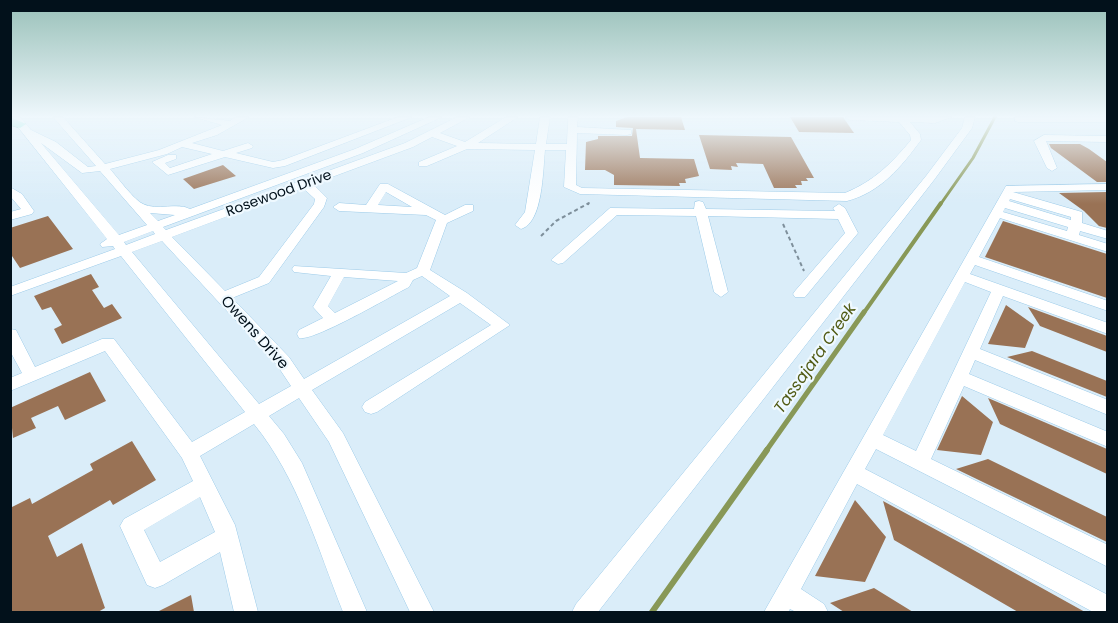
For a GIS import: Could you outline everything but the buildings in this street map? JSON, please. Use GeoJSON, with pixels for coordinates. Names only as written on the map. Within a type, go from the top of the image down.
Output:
{"type":"FeatureCollection","features":[{"type":"Feature","properties":{"kind":"street"},"geometry":{"type":"LineString","coordinates":[[37,146],[277,439],[295,469],[356,612]]}},
{"type":"Feature","properties":{"kind":"street"},"geometry":{"type":"LineString","coordinates":[[55,146],[86,171],[163,152],[176,146]]}},
{"type":"Feature","properties":{"kind":"street","name":"Owens Drive"},"geometry":{"type":"LineString","coordinates":[[84,146],[185,258],[283,361],[301,391],[336,438],[422,612]]}},
{"type":"Feature","properties":{"kind":"street"},"geometry":{"type":"LineString","coordinates":[[190,146],[273,165],[285,163],[330,146]]}},
{"type":"Feature","properties":{"kind":"street"},"geometry":{"type":"LineString","coordinates":[[198,148],[157,162],[168,172],[248,146]]}},
{"type":"Feature","properties":{"kind":"street","name":"Rosewood Drive"},"geometry":{"type":"LineString","coordinates":[[160,231],[228,200],[371,146]]}},
{"type":"Feature","properties":{"kind":"street","name":"Rosewood Drive"},"geometry":{"type":"LineString","coordinates":[[119,245],[160,231],[215,218],[402,146]]}},
{"type":"Feature","properties":{"kind":"street"},"geometry":{"type":"LineString","coordinates":[[423,164],[466,146]]}},
{"type":"Feature","properties":{"kind":"street"},"geometry":{"type":"LineString","coordinates":[[521,225],[531,213],[542,146]]}},
{"type":"Feature","properties":{"kind":"street"},"geometry":{"type":"LineString","coordinates":[[544,146],[572,147],[570,187],[580,192],[847,197],[873,187],[886,178],[911,146]]}},
{"type":"Feature","properties":{"kind":"street"},"geometry":{"type":"LineString","coordinates":[[584,612],[954,146]]}},
{"type":"Feature","properties":{"kind":"street"},"geometry":{"type":"LineString","coordinates":[[1041,146],[1052,168]]}},
{"type":"Feature","properties":{"kind":"street"},"geometry":{"type":"LineString","coordinates":[[222,297],[264,280],[285,252],[320,204],[321,198],[306,184]]}},
{"type":"Feature","properties":{"kind":"street"},"geometry":{"type":"LineString","coordinates":[[370,208],[384,186],[445,220]]}},
{"type":"Feature","properties":{"kind":"street"},"geometry":{"type":"LineString","coordinates":[[816,612],[781,602],[1010,188],[1107,187]]}},
{"type":"Feature","properties":{"kind":"street"},"geometry":{"type":"LineString","coordinates":[[10,190],[18,196],[28,211],[10,216]]}},
{"type":"Feature","properties":{"kind":"street"},"geometry":{"type":"LineString","coordinates":[[697,194],[721,292]]}},
{"type":"Feature","properties":{"kind":"street"},"geometry":{"type":"LineString","coordinates":[[800,294],[852,233],[833,196]]}},
{"type":"Feature","properties":{"kind":"street"},"geometry":{"type":"LineString","coordinates":[[138,207],[176,212],[228,200]]}},
{"type":"Feature","properties":{"kind":"street"},"geometry":{"type":"LineString","coordinates":[[1001,203],[1074,231],[1107,248]]}},
{"type":"Feature","properties":{"kind":"street"},"geometry":{"type":"LineString","coordinates":[[1001,203],[1078,215],[1074,231]]}},
{"type":"Feature","properties":{"kind":"street"},"geometry":{"type":"LineString","coordinates":[[339,207],[429,211]]}},
{"type":"Feature","properties":{"kind":"street"},"geometry":{"type":"LineString","coordinates":[[298,269],[407,277],[423,271],[445,220],[469,208]]}},
{"type":"Feature","properties":{"kind":"street"},"geometry":{"type":"LineString","coordinates":[[558,260],[614,211],[843,215]]}},
{"type":"Feature","properties":{"kind":"street"},"geometry":{"type":"LineString","coordinates":[[185,258],[187,242],[191,235],[215,218]]}},
{"type":"Feature","properties":{"kind":"street"},"geometry":{"type":"LineString","coordinates":[[1074,231],[1107,235]]}},
{"type":"Feature","properties":{"kind":"street"},"geometry":{"type":"LineString","coordinates":[[10,282],[119,245]]}},
{"type":"Feature","properties":{"kind":"street"},"geometry":{"type":"LineString","coordinates":[[10,292],[119,245]]}},
{"type":"Feature","properties":{"kind":"street"},"geometry":{"type":"LineString","coordinates":[[970,258],[1107,306]]}},
{"type":"Feature","properties":{"kind":"street"},"geometry":{"type":"LineString","coordinates":[[371,407],[502,325],[423,271]]}},
{"type":"Feature","properties":{"kind":"street"},"geometry":{"type":"LineString","coordinates":[[334,320],[320,307],[340,272]]}},
{"type":"Feature","properties":{"kind":"street"},"geometry":{"type":"LineString","coordinates":[[961,276],[1107,329]]}},
{"type":"Feature","properties":{"kind":"street"},"geometry":{"type":"LineString","coordinates":[[305,334],[404,284],[407,277]]}},
{"type":"Feature","properties":{"kind":"street"},"geometry":{"type":"LineString","coordinates":[[920,463],[999,289]]}},
{"type":"Feature","properties":{"kind":"street"},"geometry":{"type":"LineString","coordinates":[[189,453],[301,391],[462,296]]}},
{"type":"Feature","properties":{"kind":"street"},"geometry":{"type":"LineString","coordinates":[[10,334],[31,375]]}},
{"type":"Feature","properties":{"kind":"street"},"geometry":{"type":"LineString","coordinates":[[10,386],[31,375],[108,344],[189,453],[227,537],[246,612]]}},
{"type":"Feature","properties":{"kind":"street"},"geometry":{"type":"LineString","coordinates":[[970,352],[1107,408]]}},
{"type":"Feature","properties":{"kind":"street"},"geometry":{"type":"LineString","coordinates":[[959,377],[1107,440]]}},
{"type":"Feature","properties":{"kind":"street"},"geometry":{"type":"LineString","coordinates":[[872,438],[1107,557]]}},
{"type":"Feature","properties":{"kind":"street"},"geometry":{"type":"LineString","coordinates":[[853,472],[1107,608]]}},
{"type":"Feature","properties":{"kind":"street"},"geometry":{"type":"LineString","coordinates":[[204,485],[131,526],[155,577],[227,537]]}},
{"type":"Feature","properties":{"kind":"path"},"geometry":{"type":"LineString","coordinates":[[541,236],[547,227],[572,210],[588,205],[594,192]]}},
{"type":"Feature","properties":{"kind":"path"},"geometry":{"type":"LineString","coordinates":[[779,214],[804,271]]}},
{"type":"Feature","properties":{"kind":"waterway","name":"Tassajara Creek"},"geometry":{"type":"LineString","coordinates":[[940,205],[979,146]]}},
{"type":"Feature","properties":{"kind":"waterway","name":"Tassajara Creek"},"geometry":{"type":"LineString","coordinates":[[863,314],[941,203]]}},
{"type":"Feature","properties":{"kind":"waterway","name":"Tassajara Creek"},"geometry":{"type":"LineString","coordinates":[[766,451],[864,312]]}},
{"type":"Feature","properties":{"kind":"waterway","name":"Tassajara Creek"},"geometry":{"type":"LineString","coordinates":[[652,612],[767,450]]}}]}
